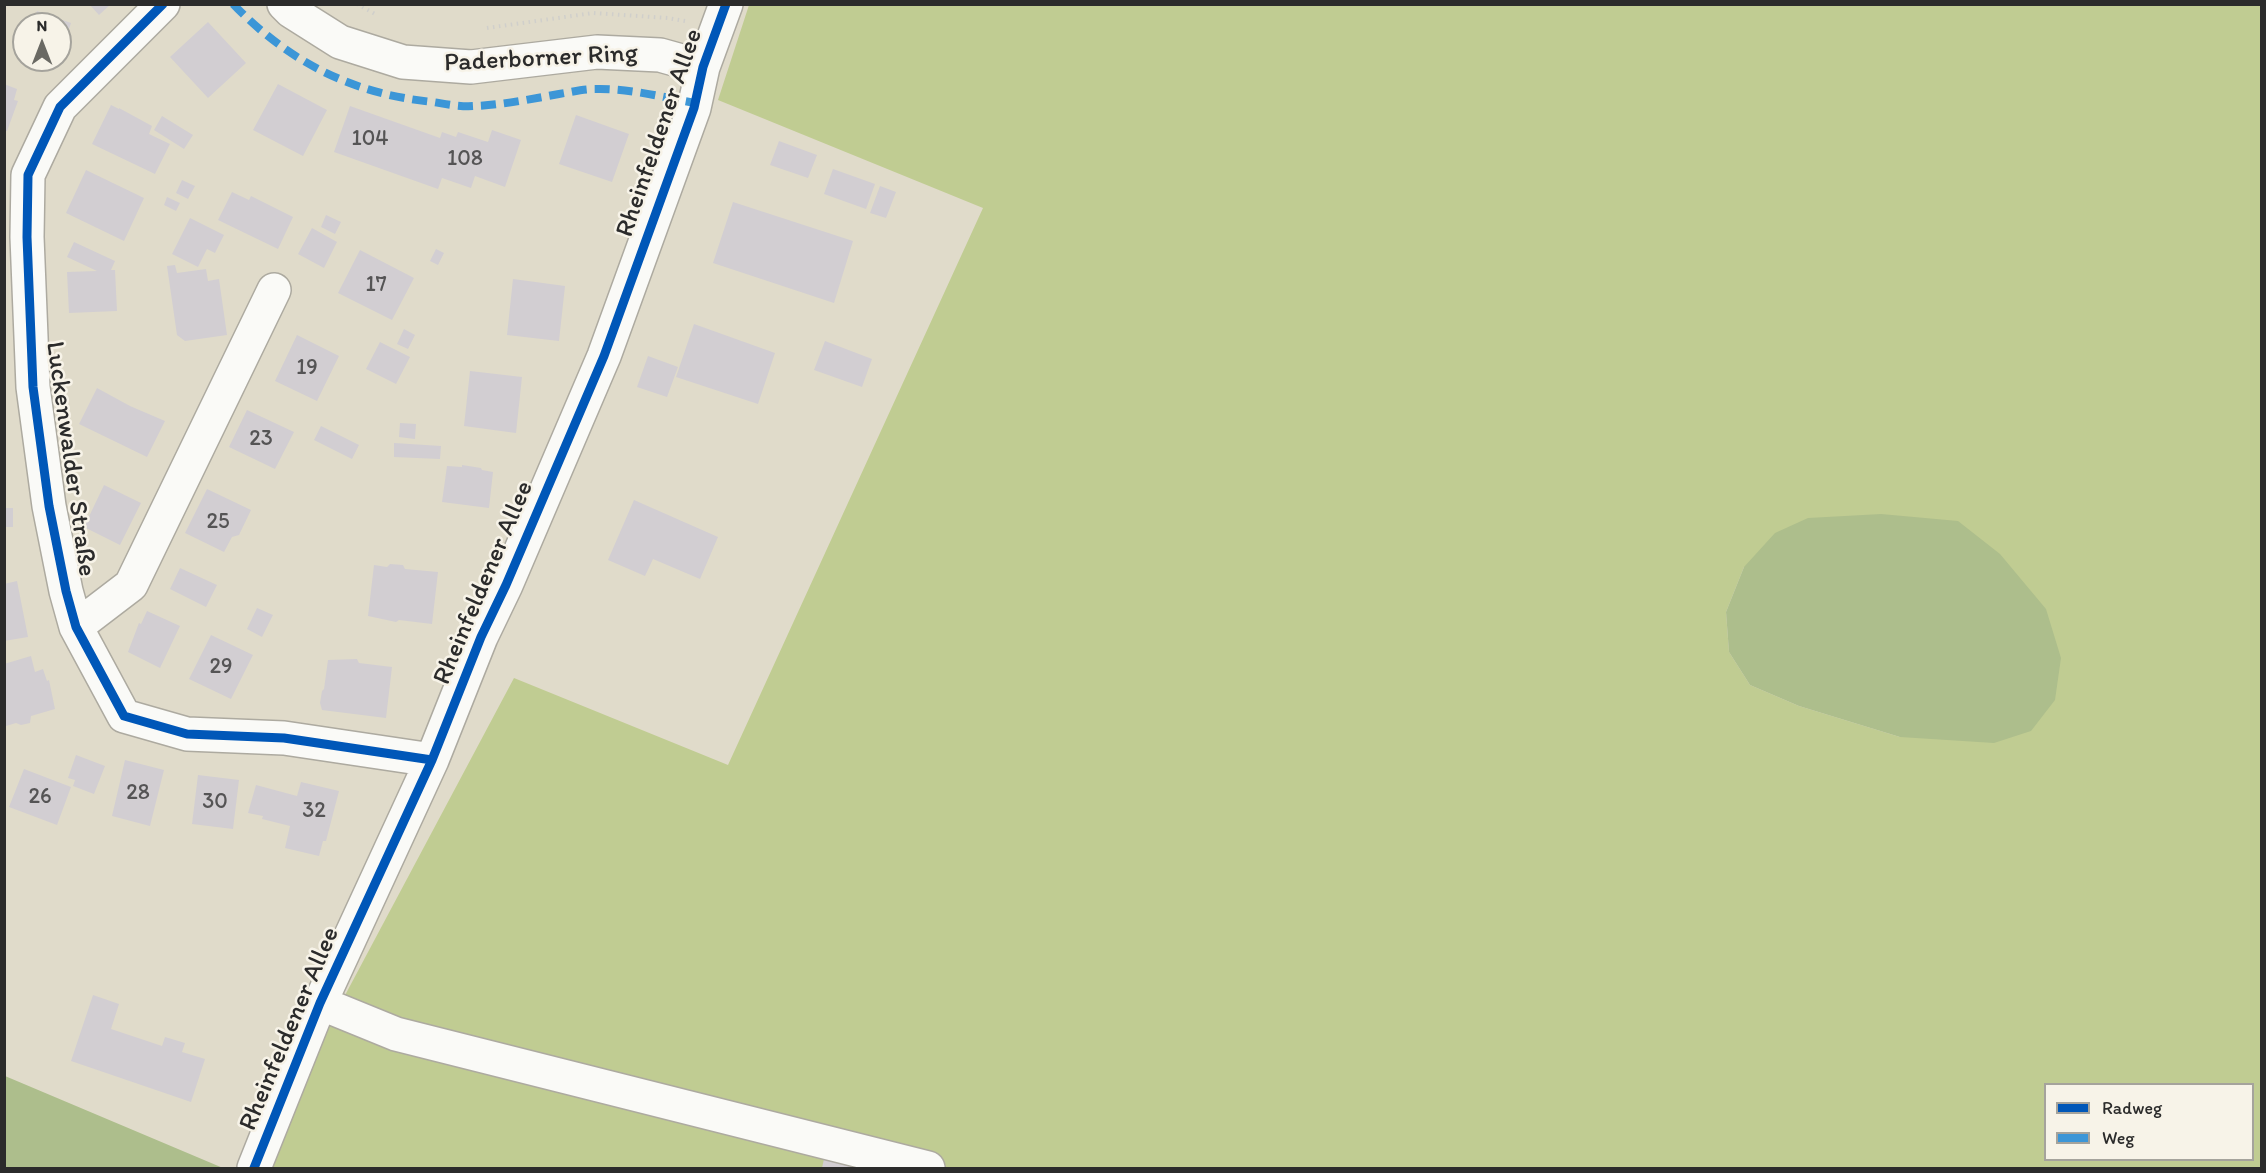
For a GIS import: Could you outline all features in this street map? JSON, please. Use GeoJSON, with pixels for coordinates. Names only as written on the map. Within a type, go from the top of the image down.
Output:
{"type":"FeatureCollection","features":[{"type":"Feature","properties":{"kind":"street","name":"Luckenwalder Straße"},"geometry":{"type":"LineString","coordinates":[[163,4],[60,107],[28,175],[27,237],[33,387],[49,506],[66,591],[76,627],[124,716],[187,734],[284,738],[432,760]]}},
{"type":"Feature","properties":{"kind":"street","name":"Paderborner Ring"},"geometry":{"type":"LineString","coordinates":[[284,4],[291,11],[340,42],[403,62],[471,67],[597,51],[660,55],[703,67]]}},
{"type":"Feature","properties":{"kind":"street","name":"Rheinfeldener Allee"},"geometry":{"type":"LineString","coordinates":[[254,1168],[320,1003],[432,760],[481,637],[506,585],[604,356],[694,108],[703,67],[722,16]]}},
{"type":"Feature","properties":{"kind":"street","name":"Luckenwalder Straße"},"geometry":{"type":"LineString","coordinates":[[76,627],[132,585],[274,290]]}},
{"type":"Feature","properties":{"kind":"street"},"geometry":{"type":"LineString","coordinates":[[320,1003],[396,1034],[928,1168]]}},
{"type":"Feature","properties":{"kind":"path"},"geometry":{"type":"LineString","coordinates":[[357,4],[386,19]]}},
{"type":"Feature","properties":{"kind":"path"},"geometry":{"type":"LineString","coordinates":[[485,28],[593,13],[668,18],[722,16]]}},
{"type":"Feature","properties":{"kind":"green space"},"geometry":{"type":"Polygon","coordinates":[[[749,5],[2261,5],[2261,1168],[253,1168],[514,678],[728,765],[983,208],[718,100],[749,5]],[[1744,567],[1726,612],[1729,652],[1750,685],[1799,706],[1900,737],[1744,567]]]}},
{"type":"Feature","properties":{"kind":"green space"},"geometry":{"type":"Polygon","coordinates":[[[1881,514],[1958,521],[2000,554],[2046,609],[2061,658],[2055,700],[2031,731],[1994,743],[1900,737],[1799,706],[1750,685],[1729,652],[1726,612],[1744,567],[1775,533],[1808,518],[1881,514]]]}},
{"type":"Feature","properties":{"kind":"green space"},"geometry":{"type":"Polygon","coordinates":[[[5,1076],[223,1168],[5,1168],[5,1076]]]}},
{"type":"Feature","properties":{"kind":"building"},"geometry":{"type":"Polygon","coordinates":[[[89,4],[111,4],[99,15],[89,4]]]}},
{"type":"Feature","properties":{"kind":"building"},"geometry":{"type":"Polygon","coordinates":[[[208,22],[246,63],[208,98],[170,57],[208,22]]]}},
{"type":"Feature","properties":{"kind":"building"},"geometry":{"type":"Polygon","coordinates":[[[4,84],[17,89],[14,100],[18,101],[7,131],[4,131],[4,84]]]}},
{"type":"Feature","properties":{"kind":"building"},"geometry":{"type":"Polygon","coordinates":[[[278,84],[327,110],[303,156],[253,130],[278,84]]]}},
{"type":"Feature","properties":{"kind":"building"},"geometry":{"type":"Polygon","coordinates":[[[111,105],[152,126],[149,134],[170,144],[155,174],[92,144],[111,105]]]}},
{"type":"Feature","properties":{"kind":"building"},"geometry":{"type":"Polygon","coordinates":[[[350,106],[440,138],[442,132],[456,137],[458,132],[488,142],[492,130],[521,140],[505,187],[475,176],[471,188],[442,178],[438,189],[334,152],[350,106]]]}},
{"type":"Feature","properties":{"kind":"building"},"geometry":{"type":"Polygon","coordinates":[[[576,115],[629,134],[612,182],[559,164],[576,115]]]}},
{"type":"Feature","properties":{"kind":"building"},"geometry":{"type":"Polygon","coordinates":[[[162,116],[193,135],[184,149],[154,130],[162,116]]]}},
{"type":"Feature","properties":{"kind":"building"},"geometry":{"type":"Polygon","coordinates":[[[779,141],[817,155],[808,178],[770,165],[779,141]]]}},
{"type":"Feature","properties":{"kind":"building"},"geometry":{"type":"Polygon","coordinates":[[[833,169],[875,184],[866,209],[824,194],[833,169]]]}},
{"type":"Feature","properties":{"kind":"building"},"geometry":{"type":"Polygon","coordinates":[[[86,170],[144,198],[124,241],[66,213],[86,170]]]}},
{"type":"Feature","properties":{"kind":"building"},"geometry":{"type":"Polygon","coordinates":[[[182,180],[195,186],[188,199],[176,193],[182,180]]]}},
{"type":"Feature","properties":{"kind":"building"},"geometry":{"type":"Polygon","coordinates":[[[880,186],[896,192],[886,218],[870,213],[880,186]]]}},
{"type":"Feature","properties":{"kind":"building"},"geometry":{"type":"Polygon","coordinates":[[[232,192],[249,200],[251,196],[293,217],[278,249],[218,220],[232,192]]]}},
{"type":"Feature","properties":{"kind":"building"},"geometry":{"type":"Polygon","coordinates":[[[167,197],[180,203],[176,211],[164,205],[167,197]]]}},
{"type":"Feature","properties":{"kind":"building"},"geometry":{"type":"Polygon","coordinates":[[[733,202],[853,241],[834,303],[713,263],[733,202]]]}},
{"type":"Feature","properties":{"kind":"building"},"geometry":{"type":"Polygon","coordinates":[[[326,215],[341,222],[335,234],[321,227],[326,215]]]}},
{"type":"Feature","properties":{"kind":"building"},"geometry":{"type":"Polygon","coordinates":[[[190,218],[224,235],[215,253],[207,249],[198,267],[172,254],[190,218]]]}},
{"type":"Feature","properties":{"kind":"building"},"geometry":{"type":"Polygon","coordinates":[[[312,228],[337,242],[324,268],[298,254],[312,228]]]}},
{"type":"Feature","properties":{"kind":"building"},"geometry":{"type":"Polygon","coordinates":[[[74,242],[115,261],[111,270],[115,270],[117,311],[69,313],[67,272],[97,271],[67,257],[74,242]]]}},
{"type":"Feature","properties":{"kind":"building"},"geometry":{"type":"Polygon","coordinates":[[[436,249],[444,253],[438,265],[430,261],[436,249]]]}},
{"type":"Feature","properties":{"kind":"building"},"geometry":{"type":"Polygon","coordinates":[[[360,250],[414,278],[392,320],[338,293],[360,250]]]}},
{"type":"Feature","properties":{"kind":"building"},"geometry":{"type":"Polygon","coordinates":[[[175,265],[177,273],[206,269],[208,281],[219,279],[227,335],[185,341],[177,335],[167,266],[175,265]]]}},
{"type":"Feature","properties":{"kind":"building"},"geometry":{"type":"Polygon","coordinates":[[[513,279],[565,286],[559,341],[507,335],[513,279]]]}},
{"type":"Feature","properties":{"kind":"building"},"geometry":{"type":"Polygon","coordinates":[[[694,324],[775,353],[758,404],[676,377],[694,324]]]}},
{"type":"Feature","properties":{"kind":"building"},"geometry":{"type":"Polygon","coordinates":[[[404,329],[415,335],[408,349],[397,344],[404,329]]]}},
{"type":"Feature","properties":{"kind":"building"},"geometry":{"type":"Polygon","coordinates":[[[297,335],[339,356],[317,401],[275,381],[297,335]]]}},
{"type":"Feature","properties":{"kind":"building"},"geometry":{"type":"Polygon","coordinates":[[[825,341],[872,359],[862,387],[814,370],[825,341]]]}},
{"type":"Feature","properties":{"kind":"building"},"geometry":{"type":"Polygon","coordinates":[[[380,342],[410,357],[396,384],[366,369],[380,342]]]}},
{"type":"Feature","properties":{"kind":"building"},"geometry":{"type":"Polygon","coordinates":[[[648,356],[678,367],[667,397],[637,387],[648,356]]]}},
{"type":"Feature","properties":{"kind":"building"},"geometry":{"type":"Polygon","coordinates":[[[470,371],[522,377],[516,433],[464,426],[470,371]]]}},
{"type":"Feature","properties":{"kind":"building"},"geometry":{"type":"Polygon","coordinates":[[[97,388],[165,421],[147,457],[79,424],[97,388]]]}},
{"type":"Feature","properties":{"kind":"building"},"geometry":{"type":"Polygon","coordinates":[[[247,410],[294,432],[275,469],[229,447],[247,410]]]}},
{"type":"Feature","properties":{"kind":"building"},"geometry":{"type":"Polygon","coordinates":[[[400,423],[416,424],[415,439],[399,437],[400,423]]]}},
{"type":"Feature","properties":{"kind":"building"},"geometry":{"type":"Polygon","coordinates":[[[321,426],[359,445],[352,459],[314,440],[321,426]]]}},
{"type":"Feature","properties":{"kind":"building"},"geometry":{"type":"Polygon","coordinates":[[[394,443],[441,446],[440,459],[394,457],[394,443]]]}},
{"type":"Feature","properties":{"kind":"building"},"geometry":{"type":"Polygon","coordinates":[[[462,465],[493,472],[489,508],[442,502],[447,466],[462,467],[462,465]]]}},
{"type":"Feature","properties":{"kind":"building"},"geometry":{"type":"Polygon","coordinates":[[[104,485],[141,503],[120,545],[84,527],[104,485]]]}},
{"type":"Feature","properties":{"kind":"building"},"geometry":{"type":"Polygon","coordinates":[[[207,489],[251,510],[239,535],[232,537],[224,552],[185,533],[207,489]]]}},
{"type":"Feature","properties":{"kind":"building"},"geometry":{"type":"Polygon","coordinates":[[[634,500],[718,537],[700,579],[653,559],[645,576],[608,560],[634,500]]]}},
{"type":"Feature","properties":{"kind":"building"},"geometry":{"type":"Polygon","coordinates":[[[4,508],[13,508],[13,527],[4,527],[4,508]]]}},
{"type":"Feature","properties":{"kind":"building"},"geometry":{"type":"Polygon","coordinates":[[[390,564],[403,565],[405,569],[438,572],[432,624],[399,620],[396,622],[368,616],[374,565],[387,567],[390,564]]]}},
{"type":"Feature","properties":{"kind":"building"},"geometry":{"type":"Polygon","coordinates":[[[180,568],[217,585],[206,607],[170,589],[180,568]]]}},
{"type":"Feature","properties":{"kind":"building"},"geometry":{"type":"Polygon","coordinates":[[[17,581],[28,637],[4,641],[4,584],[17,581]]]}},
{"type":"Feature","properties":{"kind":"building"},"geometry":{"type":"Polygon","coordinates":[[[257,608],[273,615],[262,637],[247,629],[257,608]]]}},
{"type":"Feature","properties":{"kind":"building"},"geometry":{"type":"Polygon","coordinates":[[[147,611],[180,626],[160,668],[128,652],[139,623],[141,624],[147,611]]]}},
{"type":"Feature","properties":{"kind":"building"},"geometry":{"type":"Polygon","coordinates":[[[211,635],[253,655],[231,699],[189,679],[211,635]]]}},
{"type":"Feature","properties":{"kind":"building"},"geometry":{"type":"Polygon","coordinates":[[[31,656],[35,672],[43,669],[47,681],[49,680],[55,709],[31,716],[30,723],[6,726],[4,664],[31,656]]]}},
{"type":"Feature","properties":{"kind":"building"},"geometry":{"type":"Polygon","coordinates":[[[357,659],[359,663],[392,667],[386,718],[322,710],[320,703],[328,660],[357,659]]]}},
{"type":"Feature","properties":{"kind":"building"},"geometry":{"type":"Polygon","coordinates":[[[76,755],[105,766],[94,794],[73,786],[75,780],[68,778],[76,755]]]}},
{"type":"Feature","properties":{"kind":"building"},"geometry":{"type":"Polygon","coordinates":[[[125,760],[164,770],[150,826],[112,816],[125,760]]]}},
{"type":"Feature","properties":{"kind":"building"},"geometry":{"type":"Polygon","coordinates":[[[24,769],[71,787],[57,825],[9,807],[24,769]]]}},
{"type":"Feature","properties":{"kind":"building"},"geometry":{"type":"Polygon","coordinates":[[[198,775],[239,780],[233,829],[192,824],[198,775]]]}},
{"type":"Feature","properties":{"kind":"building"},"geometry":{"type":"Polygon","coordinates":[[[301,782],[339,791],[326,841],[323,841],[319,856],[285,848],[290,826],[248,813],[256,785],[297,796],[301,782]]]}},
{"type":"Feature","properties":{"kind":"building"},"geometry":{"type":"Polygon","coordinates":[[[93,995],[119,1004],[111,1029],[162,1046],[165,1037],[185,1043],[182,1052],[205,1059],[191,1102],[71,1061],[93,995]]]}},
{"type":"Feature","properties":{"kind":"building"},"geometry":{"type":"Polygon","coordinates":[[[824,1159],[859,1168],[822,1168],[824,1159]]]}},
{"type":"Feature","properties":{"kind":"marked path"},"geometry":{"type":"LineString","coordinates":[[233,4],[276,43],[324,72],[349,83],[403,98],[474,106],[582,90],[607,89],[645,93],[695,103]]}},
{"type":"Feature","properties":{"kind":"cycle path"},"geometry":{"type":"LineString","coordinates":[[163,4],[60,107],[28,175],[27,237],[33,387],[49,506],[66,591],[76,627],[124,716],[187,734],[284,738],[432,760]]}},
{"type":"Feature","properties":{"kind":"cycle path"},"geometry":{"type":"LineString","coordinates":[[254,1168],[320,1003],[432,760],[481,637],[506,585],[604,356],[694,108],[703,67],[726,4]]}}]}
